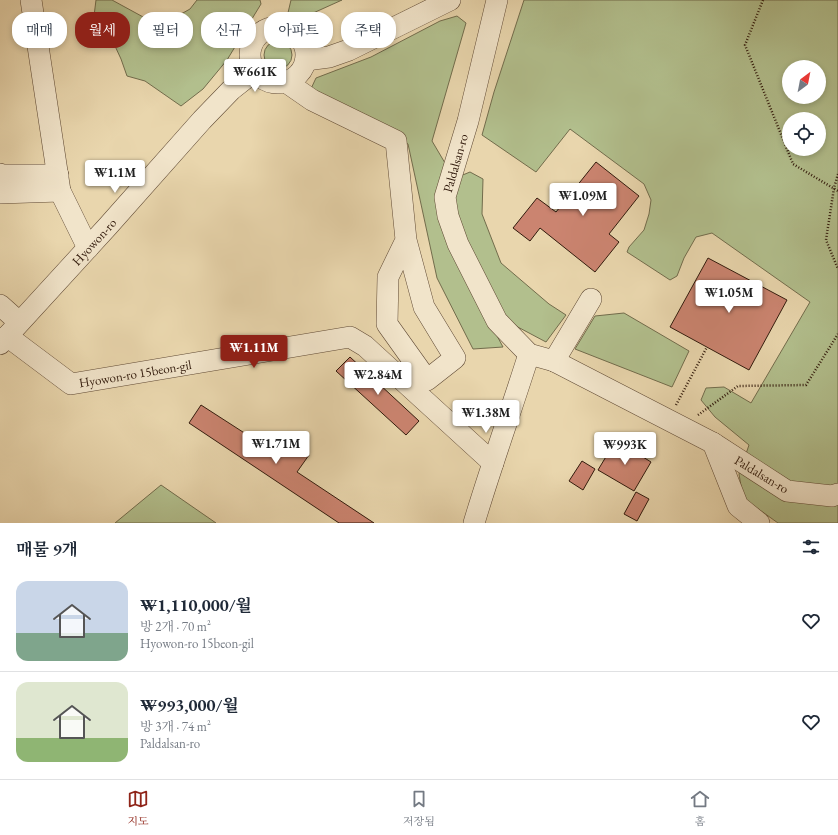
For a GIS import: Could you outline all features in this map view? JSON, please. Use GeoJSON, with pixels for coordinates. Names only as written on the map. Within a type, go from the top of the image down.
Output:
{"type":"FeatureCollection","features":[{"type":"Feature","properties":{"kind":"street"},"geometry":{"type":"LineString","coordinates":[[31,0],[59,183],[88,248]]}},
{"type":"Feature","properties":{"kind":"street"},"geometry":{"type":"LineString","coordinates":[[306,60],[329,57],[349,50],[450,0]]}},
{"type":"Feature","properties":{"kind":"street","name":"Paldalsan-ro"},"geometry":{"type":"LineString","coordinates":[[497,0],[468,121],[445,197],[448,216],[458,244],[497,320],[529,354],[554,361],[675,423],[713,444],[787,491],[832,496],[838,494]]}},
{"type":"Feature","properties":{"kind":"street"},"geometry":{"type":"LineString","coordinates":[[275,27],[285,27],[300,37],[305,45],[307,54],[306,60],[301,72],[294,79],[276,83],[267,81],[259,76],[255,71],[250,60],[250,50],[253,42],[262,32],[275,27]]}},
{"type":"Feature","properties":{"kind":"street","name":"Hyowon-ro"},"geometry":{"type":"LineString","coordinates":[[9,334],[202,120],[231,90],[255,71]]}},
{"type":"Feature","properties":{"kind":"street"},"geometry":{"type":"LineString","coordinates":[[286,82],[312,100],[396,141],[406,240],[424,307],[455,358],[428,380],[387,324],[388,277],[406,240]]}},
{"type":"Feature","properties":{"kind":"street"},"geometry":{"type":"LineString","coordinates":[[0,180],[59,183]]}},
{"type":"Feature","properties":{"kind":"street"},"geometry":{"type":"LineString","coordinates":[[554,361],[591,299]]}},
{"type":"Feature","properties":{"kind":"street"},"geometry":{"type":"LineString","coordinates":[[0,305],[9,334]]}},
{"type":"Feature","properties":{"kind":"street","name":"Hyowon-ro 15beon-gil"},"geometry":{"type":"LineString","coordinates":[[9,334],[71,384],[350,336],[365,346],[493,463]]}},
{"type":"Feature","properties":{"kind":"street"},"geometry":{"type":"LineString","coordinates":[[474,523],[529,354]]}},
{"type":"Feature","properties":{"kind":"street","name":"Paldalsan-ro"},"geometry":{"type":"LineString","coordinates":[[713,444],[738,506],[759,523]]}},
{"type":"Feature","properties":{"kind":"path"},"geometry":{"type":"LineString","coordinates":[[763,0],[745,45],[793,164],[838,191]]}},
{"type":"Feature","properties":{"kind":"path"},"geometry":{"type":"LineString","coordinates":[[838,174],[834,188],[826,240],[838,269]]}},
{"type":"Feature","properties":{"kind":"path"},"geometry":{"type":"LineString","coordinates":[[675,423],[738,386],[806,385],[838,334]]}},
{"type":"Feature","properties":{"kind":"path"},"geometry":{"type":"LineString","coordinates":[[675,423],[707,347]]}},
{"type":"Feature","properties":{"kind":"green space"},"geometry":{"type":"Polygon","coordinates":[[[96,0],[112,0],[138,14],[138,48],[193,48],[193,12],[185,12],[190,9],[197,0],[260,0],[261,4],[256,12],[201,12],[201,48],[234,48],[227,60],[203,89],[181,106],[145,81],[127,76],[116,48],[130,48],[130,12],[94,12],[96,0]]]}},
{"type":"Feature","properties":{"kind":"green space"},"geometry":{"type":"Polygon","coordinates":[[[291,0],[342,0],[315,12],[288,12],[291,0]]]}},
{"type":"Feature","properties":{"kind":"green space"},"geometry":{"type":"Polygon","coordinates":[[[524,0],[838,0],[838,523],[778,523],[743,498],[739,474],[749,445],[715,417],[701,400],[706,388],[724,387],[751,403],[810,302],[712,233],[696,237],[684,258],[677,276],[670,280],[627,252],[629,247],[644,230],[649,214],[651,200],[644,184],[570,129],[536,172],[482,135],[494,92],[524,0]]]}},
{"type":"Feature","properties":{"kind":"green space"},"geometry":{"type":"Polygon","coordinates":[[[457,16],[466,23],[432,141],[445,163],[466,278],[503,347],[473,349],[437,278],[408,144],[309,93],[316,78],[371,57],[388,48],[396,48],[396,44],[440,21],[457,16]]]}},
{"type":"Feature","properties":{"kind":"green space"},"geometry":{"type":"Polygon","coordinates":[[[266,48],[290,48],[291,60],[288,65],[283,68],[273,68],[268,65],[265,60],[264,55],[266,48]]]}},
{"type":"Feature","properties":{"kind":"green space"},"geometry":{"type":"Polygon","coordinates":[[[470,172],[483,179],[482,214],[501,263],[549,304],[566,315],[546,342],[514,325],[492,299],[448,197],[453,179],[470,172]]]}},
{"type":"Feature","properties":{"kind":"green space"},"geometry":{"type":"Polygon","coordinates":[[[624,313],[689,351],[672,387],[575,349],[595,316],[624,313]]]}},
{"type":"Feature","properties":{"kind":"green space"},"geometry":{"type":"Polygon","coordinates":[[[161,485],[216,523],[115,523],[161,485]]]}},
{"type":"Feature","properties":{"kind":"building"},"geometry":{"type":"Polygon","coordinates":[[[596,162],[639,196],[609,234],[619,242],[595,272],[540,228],[530,241],[513,228],[537,198],[556,212],[596,162]]]}},
{"type":"Feature","properties":{"kind":"building"},"geometry":{"type":"Polygon","coordinates":[[[708,258],[787,300],[749,370],[670,327],[708,258]]]}},
{"type":"Feature","properties":{"kind":"building"},"geometry":{"type":"Polygon","coordinates":[[[350,357],[419,421],[406,435],[336,371],[350,357]]]}},
{"type":"Feature","properties":{"kind":"building"},"geometry":{"type":"Polygon","coordinates":[[[201,405],[277,454],[286,440],[309,455],[297,472],[374,523],[339,523],[189,423],[201,405]]]}},
{"type":"Feature","properties":{"kind":"building"},"geometry":{"type":"Polygon","coordinates":[[[616,440],[651,462],[634,491],[598,470],[616,440]]]}},
{"type":"Feature","properties":{"kind":"building"},"geometry":{"type":"Polygon","coordinates":[[[582,461],[595,469],[583,490],[569,481],[582,461]]]}},
{"type":"Feature","properties":{"kind":"building"},"geometry":{"type":"Polygon","coordinates":[[[636,492],[649,499],[637,521],[624,514],[636,492]]]}}]}
